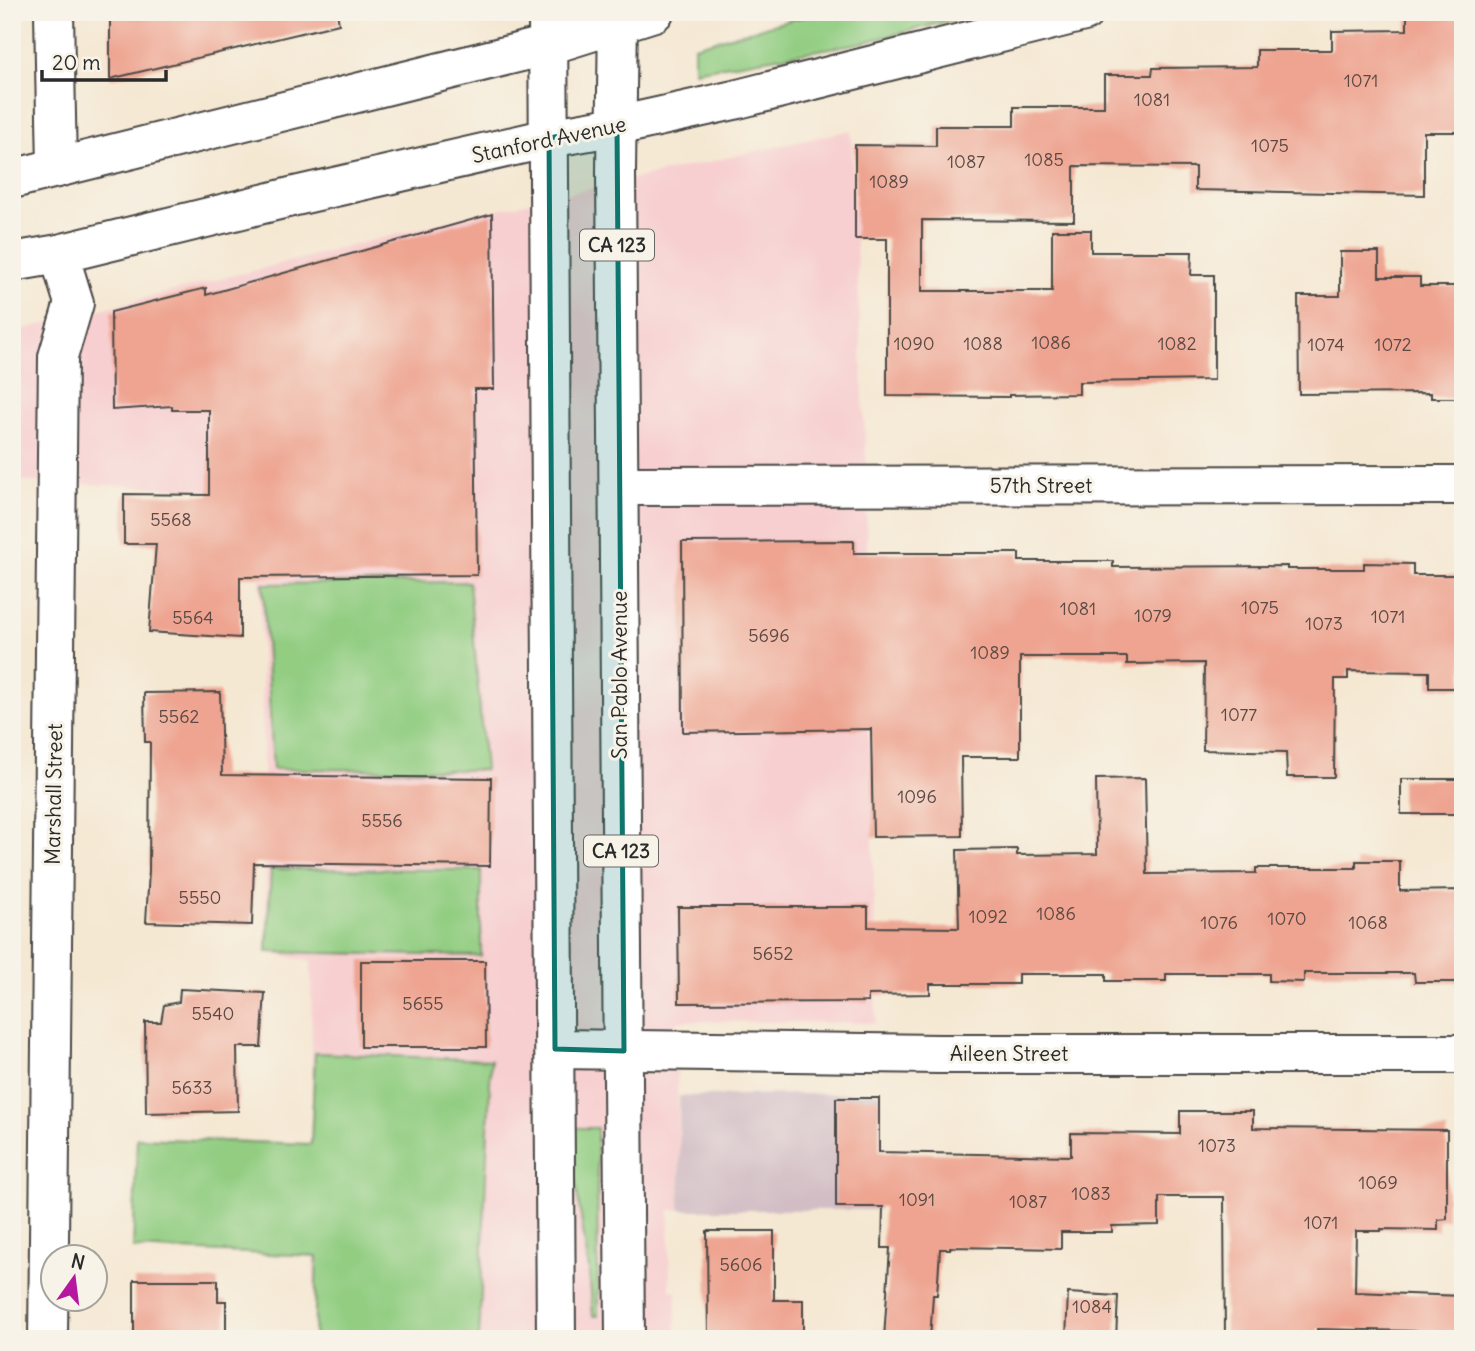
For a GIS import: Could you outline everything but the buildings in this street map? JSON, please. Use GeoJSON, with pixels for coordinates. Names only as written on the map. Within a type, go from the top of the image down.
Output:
{"type":"FeatureCollection","features":[{"type":"Feature","properties":{"kind":"main road"},"geometry":{"type":"LineString","coordinates":[[54,12],[57,168]]}},
{"type":"Feature","properties":{"kind":"main road","name":"Stanford Avenue"},"geometry":{"type":"LineString","coordinates":[[12,262],[59,254],[549,138],[747,97],[1084,12]]}},
{"type":"Feature","properties":{"kind":"main road"},"geometry":{"type":"LineString","coordinates":[[12,179],[549,29],[630,15]]}},
{"type":"Feature","properties":{"kind":"main road","name":"San Pablo Avenue"},"geometry":{"type":"LineString","coordinates":[[625,1339],[617,126],[630,15]]}},
{"type":"Feature","properties":{"kind":"main road","name":"CA 123"},"geometry":{"type":"LineString","coordinates":[[549,29],[556,1339]]}},
{"type":"Feature","properties":{"kind":"main road","name":"Marshall Street"},"geometry":{"type":"LineString","coordinates":[[48,1339],[58,357],[74,303],[59,254]]}},
{"type":"Feature","properties":{"kind":"main road","name":"57th Street"},"geometry":{"type":"LineString","coordinates":[[619,485],[1463,485]]}},
{"type":"Feature","properties":{"kind":"main road","name":"Aileen Street"},"geometry":{"type":"LineString","coordinates":[[555,1049],[939,1054],[1463,1054]]}},
{"type":"Feature","properties":{"kind":"highlighted area"},"geometry":{"type":"Polygon","coordinates":[[[617,126],[624,1051],[555,1049],[549,138],[617,126]]]}},
{"type":"Feature","properties":{"kind":"shaded area"},"geometry":{"type":"Polygon","coordinates":[[[851,130],[866,459],[868,729],[872,771],[876,1023],[676,1021],[680,1210],[669,1210],[670,1290],[676,1291],[676,1339],[314,1339],[311,962],[267,952],[258,492],[12,481],[12,332],[472,215],[851,130]]]}},
{"type":"Feature","properties":{"kind":"shaded area"},"geometry":{"type":"Polygon","coordinates":[[[880,1093],[879,1210],[680,1210],[679,1096],[880,1093]]]}},
{"type":"Feature","properties":{"kind":"green space"},"geometry":{"type":"Polygon","coordinates":[[[820,12],[984,12],[861,43],[694,71],[694,46],[820,12]]]}},
{"type":"Feature","properties":{"kind":"green space"},"geometry":{"type":"Polygon","coordinates":[[[469,582],[485,770],[273,769],[263,584],[469,582]]]}},
{"type":"Feature","properties":{"kind":"green space"},"geometry":{"type":"Polygon","coordinates":[[[271,869],[481,870],[481,956],[267,952],[271,869]]]}},
{"type":"Feature","properties":{"kind":"green space"},"geometry":{"type":"Polygon","coordinates":[[[315,1053],[491,1060],[479,1339],[314,1339],[317,1256],[133,1248],[137,1138],[311,1144],[315,1053]]]}},
{"type":"Feature","properties":{"kind":"green space"},"geometry":{"type":"Polygon","coordinates":[[[573,1128],[597,1128],[598,1316],[593,1316],[589,1269],[574,1173],[573,1128]]]}}]}
